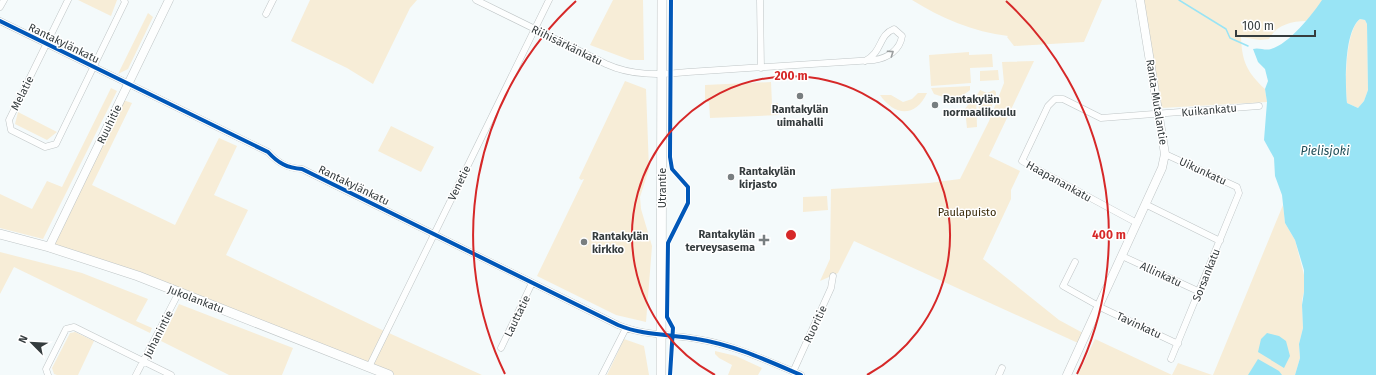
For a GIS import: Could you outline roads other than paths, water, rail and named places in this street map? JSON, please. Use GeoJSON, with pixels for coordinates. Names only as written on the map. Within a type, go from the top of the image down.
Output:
{"type":"FeatureCollection","features":[{"type":"Feature","properties":{"kind":"main road","name":"Utrantie"},"geometry":{"type":"LineString","coordinates":[[661,375],[662,0]]}},
{"type":"Feature","properties":{"kind":"main road","name":"Jukolankatu"},"geometry":{"type":"LineString","coordinates":[[0,234],[49,247],[108,266],[179,292],[389,375]]}},
{"type":"Feature","properties":{"kind":"street"},"geometry":{"type":"LineString","coordinates":[[0,7],[4,0]]}},
{"type":"Feature","properties":{"kind":"street"},"geometry":{"type":"LineString","coordinates":[[47,44],[68,0]]}},
{"type":"Feature","properties":{"kind":"street"},"geometry":{"type":"LineString","coordinates":[[95,67],[125,2],[124,0]]}},
{"type":"Feature","properties":{"kind":"street","name":"Ruuhitie"},"geometry":{"type":"LineString","coordinates":[[49,247],[169,0]]}},
{"type":"Feature","properties":{"kind":"street"},"geometry":{"type":"LineString","coordinates":[[266,14],[273,0]]}},
{"type":"Feature","properties":{"kind":"street","name":"Riihisärkänkatu"},"geometry":{"type":"LineString","coordinates":[[476,0],[616,69],[628,72],[662,74],[761,68],[866,61],[876,60],[896,50],[902,42],[902,36],[894,29],[890,31],[886,34],[877,52],[866,61]]}},
{"type":"Feature","properties":{"kind":"street","name":"Venetie"},"geometry":{"type":"LineString","coordinates":[[369,367],[550,0]]}},
{"type":"Feature","properties":{"kind":"street"},"geometry":{"type":"LineString","coordinates":[[760,0],[761,68]]}},
{"type":"Feature","properties":{"kind":"street","name":"Ranta-Mutalantie"},"geometry":{"type":"LineString","coordinates":[[1067,375],[1162,168],[1165,154],[1160,113],[1140,0]]}},
{"type":"Feature","properties":{"kind":"street","name":"Rantakylänkatu"},"geometry":{"type":"LineString","coordinates":[[0,21],[268,152],[277,162],[291,168],[302,169],[626,328],[661,335],[696,338],[734,347],[755,354],[801,375]]}},
{"type":"Feature","properties":{"kind":"street","name":"Melatie"},"geometry":{"type":"LineString","coordinates":[[47,44],[9,120],[11,130],[46,147],[56,144],[95,67]]}},
{"type":"Feature","properties":{"kind":"street","name":"Kuikankatu"},"geometry":{"type":"LineString","coordinates":[[1055,99],[1063,98],[1101,118],[1259,106]]}},
{"type":"Feature","properties":{"kind":"street","name":"Haapanankatu"},"geometry":{"type":"LineString","coordinates":[[1055,99],[1048,106],[1022,161],[1137,223]]}},
{"type":"Feature","properties":{"kind":"street","name":"Uikunkatu"},"geometry":{"type":"LineString","coordinates":[[1165,154],[1237,187],[1239,190]]}},
{"type":"Feature","properties":{"kind":"street","name":"Sorsankatu"},"geometry":{"type":"LineString","coordinates":[[1171,360],[1200,292],[1239,190]]}},
{"type":"Feature","properties":{"kind":"street"},"geometry":{"type":"LineString","coordinates":[[1146,204],[1220,241]]}},
{"type":"Feature","properties":{"kind":"street","name":"Allinkatu"},"geometry":{"type":"LineString","coordinates":[[1122,256],[1200,292]]}},
{"type":"Feature","properties":{"kind":"street","name":"Tavinkatu"},"geometry":{"type":"LineString","coordinates":[[1075,262],[1063,286],[1099,306],[1178,344]]}},
{"type":"Feature","properties":{"kind":"street","name":"Ruoritie"},"geometry":{"type":"LineString","coordinates":[[793,372],[831,288],[833,276]]}},
{"type":"Feature","properties":{"kind":"street","name":"Lauttatie"},"geometry":{"type":"LineString","coordinates":[[501,348],[532,283]]}},
{"type":"Feature","properties":{"kind":"street","name":"Juhanintie"},"geometry":{"type":"LineString","coordinates":[[136,375],[179,292]]}},
{"type":"Feature","properties":{"kind":"street"},"geometry":{"type":"LineString","coordinates":[[48,375],[46,369],[66,329],[74,327],[171,375]]}},
{"type":"Feature","properties":{"kind":"street"},"geometry":{"type":"LineString","coordinates":[[602,375],[626,328]]}},
{"type":"Feature","properties":{"kind":"street"},"geometry":{"type":"LineString","coordinates":[[999,375],[1002,368]]}},
{"type":"Feature","properties":{"kind":"water","name":"Pielisjoki"},"geometry":{"type":"Polygon","coordinates":[[[1322,0],[1376,0],[1376,375],[1295,375],[1300,358],[1299,344],[1303,328],[1302,305],[1304,292],[1304,270],[1295,240],[1285,223],[1282,195],[1275,176],[1274,158],[1264,140],[1267,102],[1265,89],[1268,81],[1265,69],[1258,62],[1253,49],[1258,48],[1266,50],[1278,46],[1300,28],[1322,0]],[[1360,19],[1355,25],[1348,46],[1347,58],[1347,103],[1358,108],[1364,101],[1368,90],[1367,24],[1365,20],[1360,19]]]}},
{"type":"Feature","properties":{"kind":"water"},"geometry":{"type":"Polygon","coordinates":[[[1267,333],[1279,336],[1286,341],[1290,356],[1284,368],[1258,352],[1261,339],[1267,333]]]}},
{"type":"Feature","properties":{"kind":"water"},"geometry":{"type":"Polygon","coordinates":[[[1258,359],[1279,371],[1282,375],[1248,375],[1258,359]]]}},
{"type":"Feature","properties":{"kind":"waterway"},"geometry":{"type":"LineString","coordinates":[[1179,0],[1226,29],[1230,38],[1248,46]]}},
{"type":"Feature","properties":{"kind":"place","name":"Rantakylän uimahalli"},"geometry":{"type":"Point","coordinates":[800,96]}},
{"type":"Feature","properties":{"kind":"place","name":"Rantakylän normaalikoulu"},"geometry":{"type":"Point","coordinates":[935,105]}},
{"type":"Feature","properties":{"kind":"place","name":"Rantakylän kirjasto"},"geometry":{"type":"Point","coordinates":[731,177]}},
{"type":"Feature","properties":{"kind":"place","name":"Rantakylän terveysasema"},"geometry":{"type":"Point","coordinates":[764,240]}},
{"type":"Feature","properties":{"kind":"place","name":"Rantakylän kirkko"},"geometry":{"type":"Point","coordinates":[584,242]}},
{"type":"Feature","properties":{"kind":"park label","name":"Paulapuisto"},"geometry":{"type":"Point","coordinates":[967,212]}}]}
